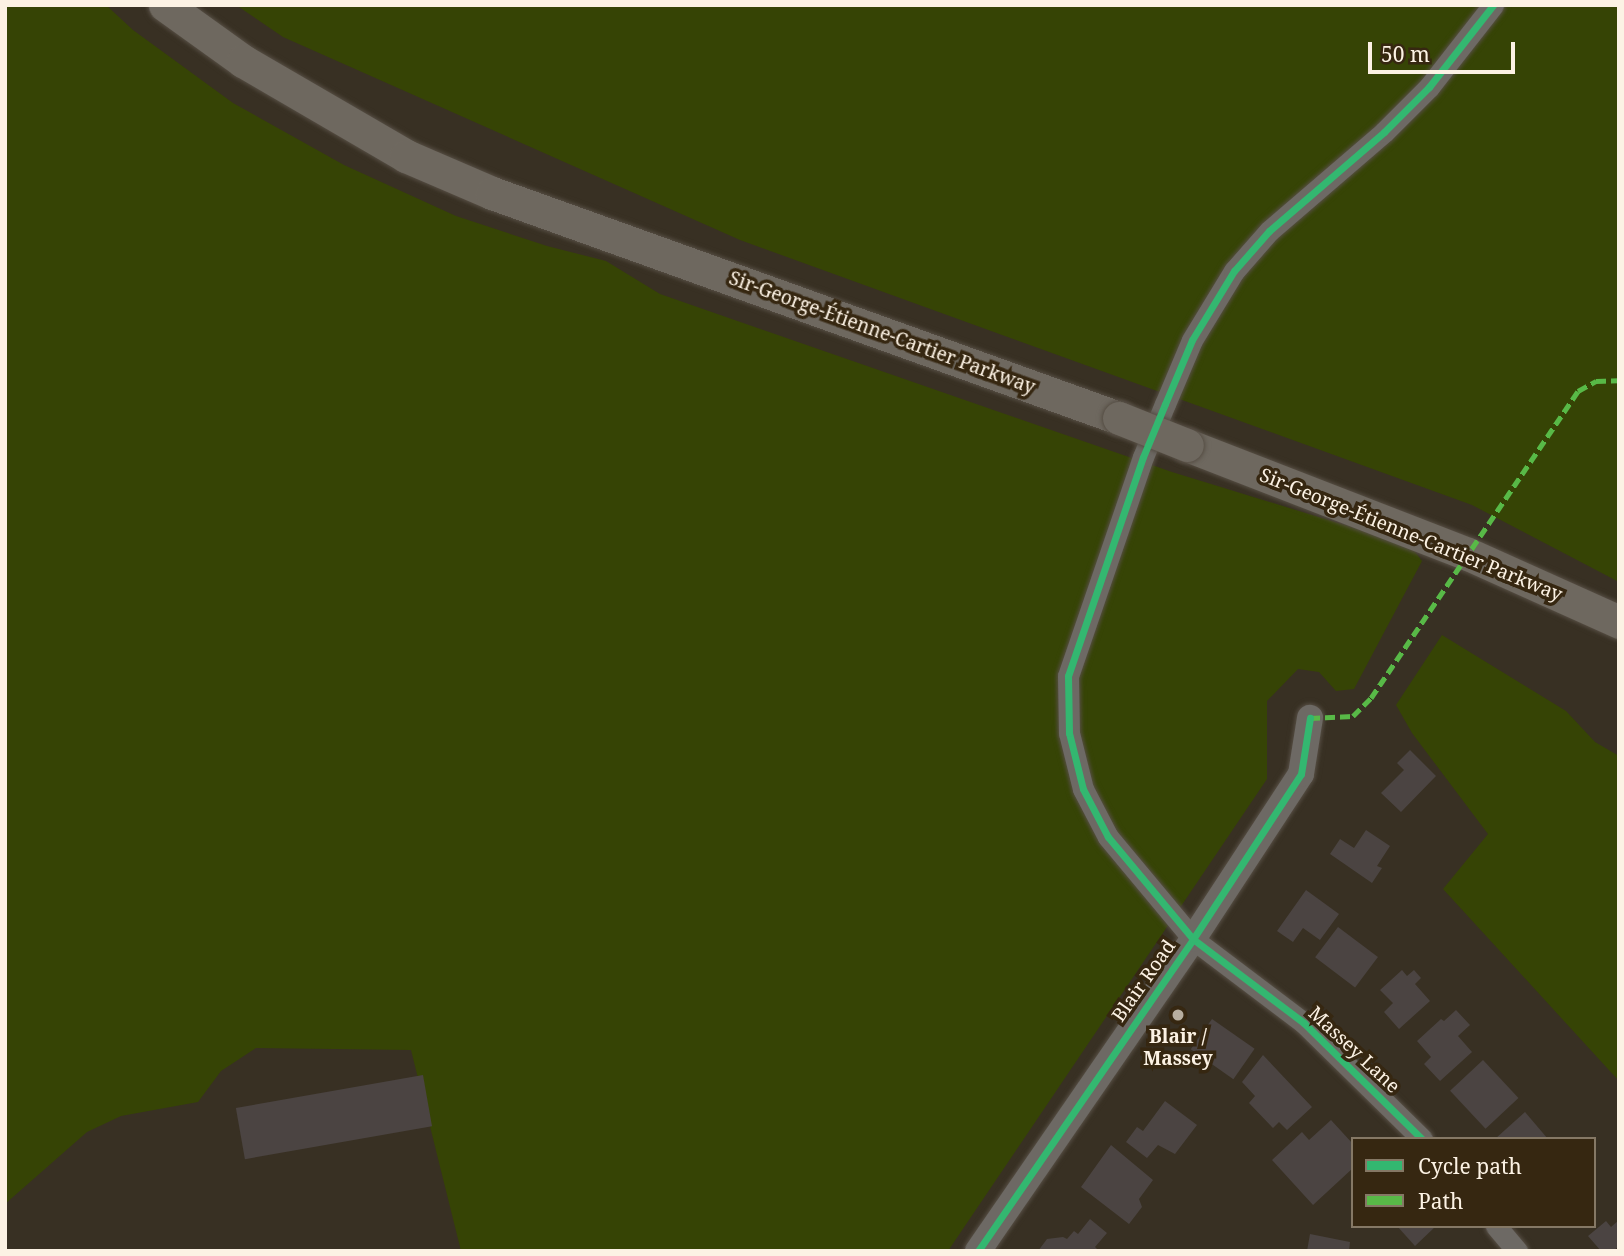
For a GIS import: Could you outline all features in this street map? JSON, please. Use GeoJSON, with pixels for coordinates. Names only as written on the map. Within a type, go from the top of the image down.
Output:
{"type":"FeatureCollection","features":[{"type":"Feature","properties":{"kind":"main road","name":"Sir-George-Étienne-Cartier Parkway"},"geometry":{"type":"LineString","coordinates":[[166,5],[243,61],[406,156],[492,193],[1119,418],[1468,554],[1619,622]]}},
{"type":"Feature","properties":{"kind":"street","name":"Massey Lane"},"geometry":{"type":"LineString","coordinates":[[1420,1137],[1304,1023],[1193,939],[1108,837],[1083,789],[1069,733],[1068,676],[1164,404],[1192,340],[1234,271],[1269,231],[1384,132],[1429,87],[1493,5]]}},
{"type":"Feature","properties":{"kind":"street","name":"Blair Road"},"geometry":{"type":"LineString","coordinates":[[978,1251],[1193,939],[1301,774],[1311,718]]}},
{"type":"Feature","properties":{"kind":"street"},"geometry":{"type":"LineString","coordinates":[[1498,1228],[1517,1251]]}},
{"type":"Feature","properties":{"kind":"green space"},"geometry":{"type":"Polygon","coordinates":[[[5,5],[106,5],[133,30],[233,103],[344,165],[456,216],[547,246],[606,261],[660,294],[1172,472],[1410,545],[1422,561],[1354,689],[1336,691],[1319,672],[1298,669],[1267,701],[1267,779],[948,1251],[461,1251],[411,1050],[256,1048],[221,1071],[198,1102],[121,1116],[87,1132],[5,1204],[5,5]]]}},
{"type":"Feature","properties":{"kind":"green space"},"geometry":{"type":"Polygon","coordinates":[[[236,5],[1616,5],[1619,9],[1619,582],[1472,505],[740,240],[283,37],[236,5]]]}},
{"type":"Feature","properties":{"kind":"green space"},"geometry":{"type":"Polygon","coordinates":[[[1442,635],[1566,711],[1595,742],[1619,756],[1619,1081],[1443,889],[1488,834],[1412,733],[1396,705],[1442,635]]]}},
{"type":"Feature","properties":{"kind":"building"},"geometry":{"type":"Polygon","coordinates":[[[1410,750],[1436,776],[1401,812],[1381,793],[1404,770],[1397,763],[1410,750]]]}},
{"type":"Feature","properties":{"kind":"building"},"geometry":{"type":"Polygon","coordinates":[[[1366,830],[1390,846],[1377,866],[1382,868],[1372,883],[1330,854],[1340,839],[1354,848],[1366,830]]]}},
{"type":"Feature","properties":{"kind":"building"},"geometry":{"type":"Polygon","coordinates":[[[1306,890],[1339,914],[1320,940],[1303,928],[1293,942],[1277,931],[1306,890]]]}},
{"type":"Feature","properties":{"kind":"building"},"geometry":{"type":"Polygon","coordinates":[[[1338,927],[1378,957],[1355,987],[1315,957],[1338,927]]]}},
{"type":"Feature","properties":{"kind":"building"},"geometry":{"type":"Polygon","coordinates":[[[1402,970],[1407,976],[1414,970],[1421,978],[1415,984],[1430,1001],[1399,1029],[1384,1012],[1393,1003],[1380,990],[1402,970]]]}},
{"type":"Feature","properties":{"kind":"building"},"geometry":{"type":"Polygon","coordinates":[[[1456,1010],[1470,1025],[1458,1036],[1472,1052],[1440,1081],[1424,1064],[1431,1057],[1417,1041],[1441,1019],[1444,1021],[1456,1010]]]}},
{"type":"Feature","properties":{"kind":"building"},"geometry":{"type":"Polygon","coordinates":[[[1212,1019],[1255,1049],[1233,1079],[1191,1049],[1212,1019]]]}},
{"type":"Feature","properties":{"kind":"building"},"geometry":{"type":"Polygon","coordinates":[[[1263,1055],[1312,1107],[1287,1130],[1279,1122],[1273,1128],[1249,1103],[1255,1096],[1242,1082],[1263,1055]]]}},
{"type":"Feature","properties":{"kind":"building"},"geometry":{"type":"Polygon","coordinates":[[[1483,1060],[1518,1098],[1486,1129],[1450,1091],[1483,1060]]]}},
{"type":"Feature","properties":{"kind":"building"},"geometry":{"type":"Polygon","coordinates":[[[423,1075],[432,1126],[245,1159],[236,1108],[423,1075]]]}},
{"type":"Feature","properties":{"kind":"building"},"geometry":{"type":"Polygon","coordinates":[[[1165,1101],[1197,1125],[1175,1154],[1158,1145],[1147,1158],[1126,1142],[1137,1127],[1143,1131],[1165,1101]]]}},
{"type":"Feature","properties":{"kind":"building"},"geometry":{"type":"Polygon","coordinates":[[[1525,1112],[1546,1137],[1497,1137],[1525,1112]]]}},
{"type":"Feature","properties":{"kind":"building"},"geometry":{"type":"Polygon","coordinates":[[[1331,1120],[1351,1142],[1351,1170],[1313,1205],[1272,1160],[1302,1132],[1309,1140],[1331,1120]]]}},
{"type":"Feature","properties":{"kind":"building"},"geometry":{"type":"Polygon","coordinates":[[[1111,1145],[1153,1180],[1139,1199],[1142,1207],[1129,1224],[1081,1187],[1111,1145]]]}},
{"type":"Feature","properties":{"kind":"building"},"geometry":{"type":"Polygon","coordinates":[[[1090,1219],[1107,1233],[1095,1247],[1099,1251],[1038,1251],[1047,1239],[1067,1239],[1074,1231],[1078,1234],[1090,1219]]]}},
{"type":"Feature","properties":{"kind":"building"},"geometry":{"type":"Polygon","coordinates":[[[1619,1220],[1619,1246],[1613,1251],[1601,1251],[1588,1236],[1606,1221],[1611,1227],[1619,1220]]]}},
{"type":"Feature","properties":{"kind":"building"},"geometry":{"type":"Polygon","coordinates":[[[1399,1228],[1434,1228],[1415,1246],[1399,1228]]]}},
{"type":"Feature","properties":{"kind":"building"},"geometry":{"type":"Polygon","coordinates":[[[1310,1234],[1350,1242],[1349,1251],[1307,1251],[1310,1234]]]}},
{"type":"Feature","properties":{"kind":"marked path"},"geometry":{"type":"LineString","coordinates":[[1310,718],[1353,716],[1371,698],[1578,391],[1596,381],[1619,380]]}},
{"type":"Feature","properties":{"kind":"cycle path"},"geometry":{"type":"LineString","coordinates":[[1420,1137],[1304,1023],[1193,939],[1108,837],[1083,789],[1069,733],[1068,676],[1143,457],[1192,340],[1234,271],[1269,231],[1384,132],[1429,87],[1493,5]]}},
{"type":"Feature","properties":{"kind":"cycle path"},"geometry":{"type":"LineString","coordinates":[[978,1251],[1193,939],[1301,774],[1310,718]]}},
{"type":"Feature","properties":{"kind":"place","name":"Blair / Massey"},"geometry":{"type":"Point","coordinates":[1178,1015]}}]}
